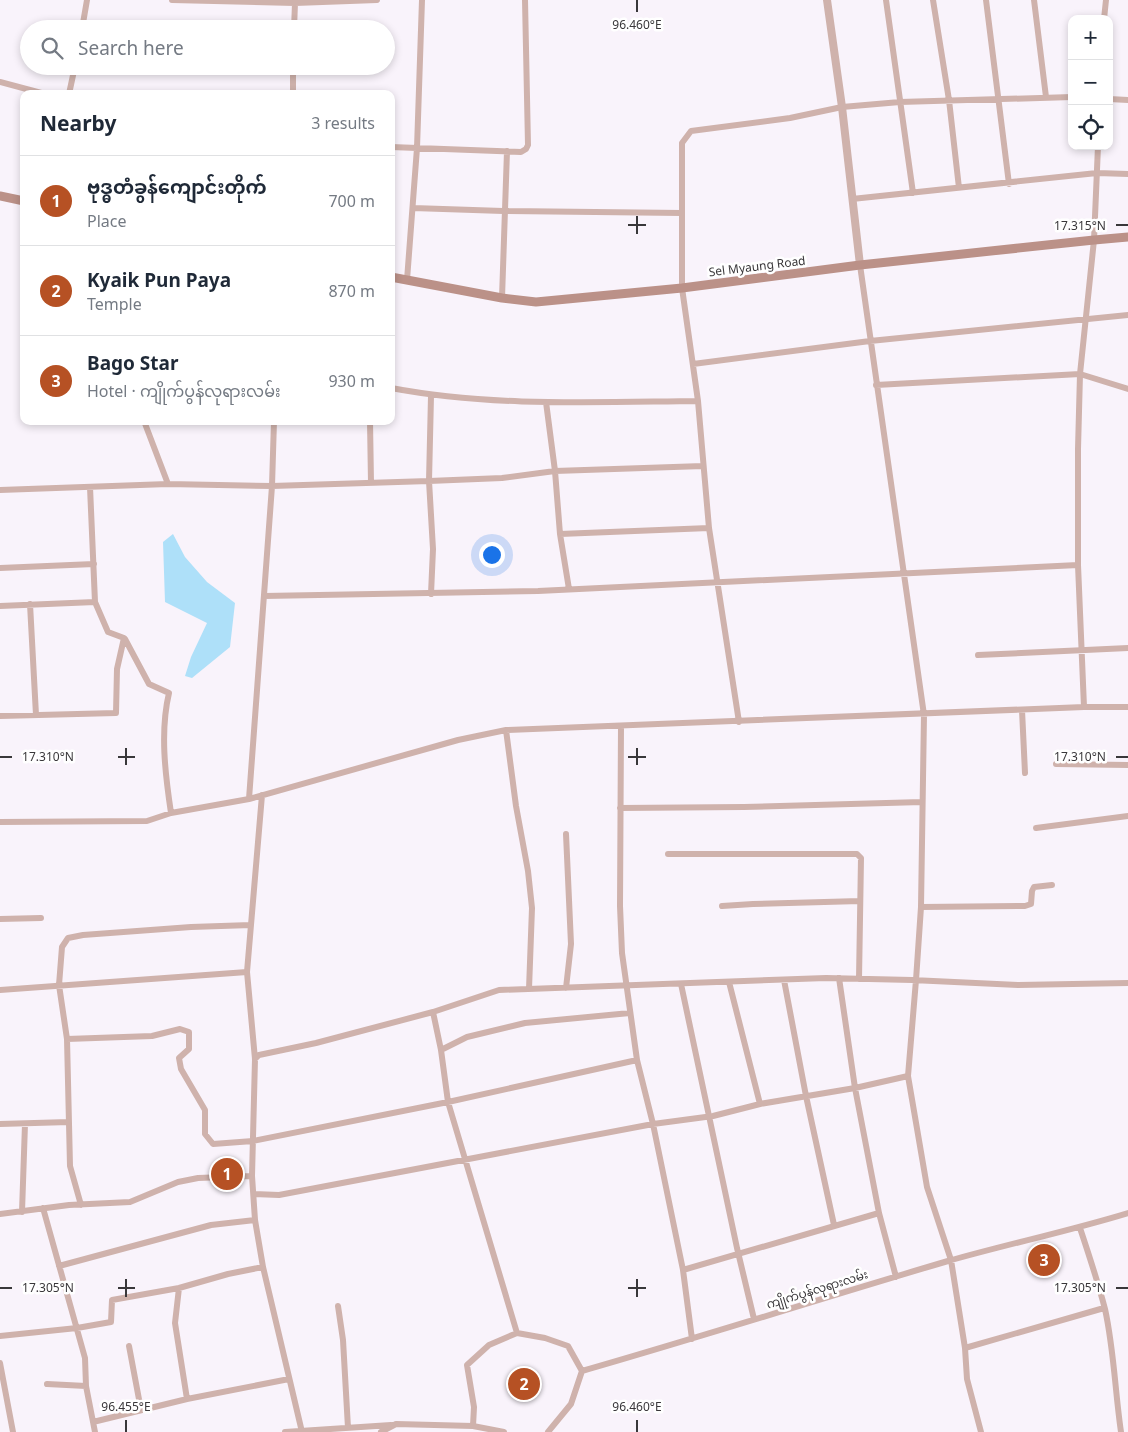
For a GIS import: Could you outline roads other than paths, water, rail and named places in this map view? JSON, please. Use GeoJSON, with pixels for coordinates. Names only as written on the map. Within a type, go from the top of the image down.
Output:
{"type":"FeatureCollection","features":[{"type":"Feature","properties":{"kind":"main road"},"geometry":{"type":"LineString","coordinates":[[0,196],[20,200]]}},
{"type":"Feature","properties":{"kind":"main road","name":"Sel Myaung Road"},"geometry":{"type":"LineString","coordinates":[[395,278],[502,298],[536,302],[682,288],[860,265],[1128,237]]}},
{"type":"Feature","properties":{"kind":"street"},"geometry":{"type":"LineString","coordinates":[[84,20],[87,0]]}},
{"type":"Feature","properties":{"kind":"street"},"geometry":{"type":"LineString","coordinates":[[172,0],[295,3],[377,0]]}},
{"type":"Feature","properties":{"kind":"street"},"geometry":{"type":"LineString","coordinates":[[407,280],[418,148],[422,0]]}},
{"type":"Feature","properties":{"kind":"street"},"geometry":{"type":"LineString","coordinates":[[395,147],[522,152],[526,149],[528,145],[525,0]]}},
{"type":"Feature","properties":{"kind":"street"},"geometry":{"type":"LineString","coordinates":[[827,0],[842,106],[870,341],[924,714],[921,907],[908,1076],[927,1187],[951,1260],[965,1348],[967,1379],[981,1432]]}},
{"type":"Feature","properties":{"kind":"street"},"geometry":{"type":"LineString","coordinates":[[886,0],[913,193]]}},
{"type":"Feature","properties":{"kind":"street"},"geometry":{"type":"LineString","coordinates":[[933,0],[949,100],[959,188]]}},
{"type":"Feature","properties":{"kind":"street"},"geometry":{"type":"LineString","coordinates":[[986,0],[1008,184]]}},
{"type":"Feature","properties":{"kind":"street"},"geometry":{"type":"LineString","coordinates":[[1034,0],[1046,97]]}},
{"type":"Feature","properties":{"kind":"street"},"geometry":{"type":"LineString","coordinates":[[1104,15],[1106,0]]}},
{"type":"Feature","properties":{"kind":"street"},"geometry":{"type":"LineString","coordinates":[[294,20],[295,3]]}},
{"type":"Feature","properties":{"kind":"street"},"geometry":{"type":"LineString","coordinates":[[70,90],[72,75]]}},
{"type":"Feature","properties":{"kind":"street"},"geometry":{"type":"LineString","coordinates":[[293,75],[293,90]]}},
{"type":"Feature","properties":{"kind":"street"},"geometry":{"type":"LineString","coordinates":[[0,82],[29,90]]}},
{"type":"Feature","properties":{"kind":"street"},"geometry":{"type":"LineString","coordinates":[[739,722],[709,528],[702,466],[698,401],[682,288],[682,143],[691,131],[790,118],[842,106],[998,98],[1068,97]]}},
{"type":"Feature","properties":{"kind":"street"},"geometry":{"type":"LineString","coordinates":[[1113,99],[1128,100]]}},
{"type":"Feature","properties":{"kind":"street"},"geometry":{"type":"LineString","coordinates":[[1084,707],[1078,565],[1078,449],[1080,374],[1094,240],[1098,150]]}},
{"type":"Feature","properties":{"kind":"street"},"geometry":{"type":"LineString","coordinates":[[502,298],[503,211],[507,151]]}},
{"type":"Feature","properties":{"kind":"street"},"geometry":{"type":"LineString","coordinates":[[852,199],[1008,184],[1097,173],[1128,174]]}},
{"type":"Feature","properties":{"kind":"street"},"geometry":{"type":"LineString","coordinates":[[413,208],[682,213]]}},
{"type":"Feature","properties":{"kind":"street"},"geometry":{"type":"LineString","coordinates":[[693,364],[870,341],[1128,315]]}},
{"type":"Feature","properties":{"kind":"street"},"geometry":{"type":"LineString","coordinates":[[876,385],[1080,374],[1128,390]]}},
{"type":"Feature","properties":{"kind":"street"},"geometry":{"type":"LineString","coordinates":[[395,389],[431,396],[502,401],[698,401]]}},
{"type":"Feature","properties":{"kind":"street"},"geometry":{"type":"LineString","coordinates":[[431,396],[429,481],[433,549],[431,594]]}},
{"type":"Feature","properties":{"kind":"street"},"geometry":{"type":"LineString","coordinates":[[546,402],[555,471],[560,534],[569,589]]}},
{"type":"Feature","properties":{"kind":"street"},"geometry":{"type":"LineString","coordinates":[[146,425],[168,484]]}},
{"type":"Feature","properties":{"kind":"street"},"geometry":{"type":"LineString","coordinates":[[249,799],[272,486],[274,425]]}},
{"type":"Feature","properties":{"kind":"street"},"geometry":{"type":"LineString","coordinates":[[370,425],[371,483]]}},
{"type":"Feature","properties":{"kind":"street"},"geometry":{"type":"LineString","coordinates":[[0,490],[168,484],[272,486],[371,483],[502,478],[555,471],[702,466]]}},
{"type":"Feature","properties":{"kind":"street"},"geometry":{"type":"LineString","coordinates":[[90,487],[95,602],[108,632],[124,638],[149,684],[168,692],[164,714],[166,782],[172,812]]}},
{"type":"Feature","properties":{"kind":"street"},"geometry":{"type":"LineString","coordinates":[[560,534],[709,528]]}},
{"type":"Feature","properties":{"kind":"street"},"geometry":{"type":"LineString","coordinates":[[0,568],[94,564]]}},
{"type":"Feature","properties":{"kind":"street"},"geometry":{"type":"LineString","coordinates":[[264,596],[538,591],[1078,565]]}},
{"type":"Feature","properties":{"kind":"street"},"geometry":{"type":"LineString","coordinates":[[0,606],[95,602]]}},
{"type":"Feature","properties":{"kind":"street"},"geometry":{"type":"LineString","coordinates":[[30,604],[36,714]]}},
{"type":"Feature","properties":{"kind":"street"},"geometry":{"type":"LineString","coordinates":[[0,716],[116,713],[117,669],[124,638]]}},
{"type":"Feature","properties":{"kind":"street"},"geometry":{"type":"LineString","coordinates":[[978,655],[1128,648]]}},
{"type":"Feature","properties":{"kind":"street"},"geometry":{"type":"LineString","coordinates":[[0,822],[147,821],[172,812],[249,799],[458,740],[506,730],[1084,707],[1128,707]]}},
{"type":"Feature","properties":{"kind":"street"},"geometry":{"type":"LineString","coordinates":[[1022,710],[1025,773]]}},
{"type":"Feature","properties":{"kind":"street"},"geometry":{"type":"LineString","coordinates":[[621,726],[621,943],[637,1060],[654,1124],[683,1270],[692,1339]]}},
{"type":"Feature","properties":{"kind":"street"},"geometry":{"type":"LineString","coordinates":[[506,730],[532,908],[529,989]]}},
{"type":"Feature","properties":{"kind":"street"},"geometry":{"type":"LineString","coordinates":[[1056,764],[1128,764]]}},
{"type":"Feature","properties":{"kind":"street"},"geometry":{"type":"LineString","coordinates":[[262,794],[246,972],[255,1059],[252,1176],[255,1220],[264,1267],[302,1431]]}},
{"type":"Feature","properties":{"kind":"street"},"geometry":{"type":"LineString","coordinates":[[620,808],[922,802]]}},
{"type":"Feature","properties":{"kind":"street"},"geometry":{"type":"LineString","coordinates":[[1036,828],[1128,816]]}},
{"type":"Feature","properties":{"kind":"street"},"geometry":{"type":"LineString","coordinates":[[566,834],[571,944],[566,988]]}},
{"type":"Feature","properties":{"kind":"street"},"geometry":{"type":"LineString","coordinates":[[668,854],[857,854],[861,858],[860,979]]}},
{"type":"Feature","properties":{"kind":"street"},"geometry":{"type":"LineString","coordinates":[[921,907],[1025,906],[1031,904],[1034,887],[1052,885]]}},
{"type":"Feature","properties":{"kind":"street"},"geometry":{"type":"LineString","coordinates":[[722,906],[860,901]]}},
{"type":"Feature","properties":{"kind":"street"},"geometry":{"type":"LineString","coordinates":[[0,919],[41,918]]}},
{"type":"Feature","properties":{"kind":"street"},"geometry":{"type":"LineString","coordinates":[[81,1205],[70,1166],[66,1039],[59,985],[62,947],[68,938],[83,935],[191,927],[251,925]]}},
{"type":"Feature","properties":{"kind":"street"},"geometry":{"type":"LineString","coordinates":[[0,990],[246,972]]}},
{"type":"Feature","properties":{"kind":"street"},"geometry":{"type":"LineString","coordinates":[[839,978],[854,1088],[879,1213],[896,1277]]}},
{"type":"Feature","properties":{"kind":"street"},"geometry":{"type":"LineString","coordinates":[[255,1059],[259,1055],[316,1043],[433,1012],[499,990],[839,978],[1018,985],[1128,983]]}},
{"type":"Feature","properties":{"kind":"street"},"geometry":{"type":"LineString","coordinates":[[784,980],[806,1096],[834,1225]]}},
{"type":"Feature","properties":{"kind":"street"},"geometry":{"type":"LineString","coordinates":[[728,982],[760,1104]]}},
{"type":"Feature","properties":{"kind":"street"},"geometry":{"type":"LineString","coordinates":[[681,984],[738,1253],[754,1319]]}},
{"type":"Feature","properties":{"kind":"street"},"geometry":{"type":"LineString","coordinates":[[433,1012],[441,1050],[448,1102],[464,1161],[517,1333]]}},
{"type":"Feature","properties":{"kind":"street"},"geometry":{"type":"LineString","coordinates":[[441,1050],[467,1037],[525,1023],[630,1013]]}},
{"type":"Feature","properties":{"kind":"street"},"geometry":{"type":"LineString","coordinates":[[66,1039],[152,1036],[180,1029],[189,1032],[190,1049],[178,1058],[182,1069],[205,1110],[205,1134],[213,1144],[253,1140],[448,1102],[637,1060]]}},
{"type":"Feature","properties":{"kind":"street"},"geometry":{"type":"LineString","coordinates":[[254,1194],[279,1195],[654,1124],[709,1117],[760,1104],[854,1088],[908,1076]]}},
{"type":"Feature","properties":{"kind":"street"},"geometry":{"type":"LineString","coordinates":[[0,1124],[69,1122]]}},
{"type":"Feature","properties":{"kind":"street"},"geometry":{"type":"LineString","coordinates":[[22,1212],[25,1124]]}},
{"type":"Feature","properties":{"kind":"street"},"geometry":{"type":"LineString","coordinates":[[0,1214],[43,1208],[130,1202],[178,1182],[198,1178],[252,1176]]}},
{"type":"Feature","properties":{"kind":"street"},"geometry":{"type":"LineString","coordinates":[[43,1208],[85,1358],[86,1386],[95,1432]]}},
{"type":"Feature","properties":{"kind":"street"},"geometry":{"type":"LineString","coordinates":[[683,1270],[879,1213]]}},
{"type":"Feature","properties":{"kind":"street","name":"ကျိုက်ပွန်လုရားလမ်း"},"geometry":{"type":"LineString","coordinates":[[582,1371],[951,1260],[1080,1228],[1128,1213]]}},
{"type":"Feature","properties":{"kind":"street"},"geometry":{"type":"LineString","coordinates":[[59,1266],[211,1225],[255,1220]]}},
{"type":"Feature","properties":{"kind":"street"},"geometry":{"type":"LineString","coordinates":[[1080,1228],[1104,1308],[1116,1382],[1115,1394],[1121,1432]]}},
{"type":"Feature","properties":{"kind":"street"},"geometry":{"type":"LineString","coordinates":[[0,1336],[77,1328],[110,1322],[112,1300],[179,1288],[228,1274],[264,1267]]}},
{"type":"Feature","properties":{"kind":"street"},"geometry":{"type":"LineString","coordinates":[[179,1288],[175,1323],[187,1399]]}},
{"type":"Feature","properties":{"kind":"street"},"geometry":{"type":"LineString","coordinates":[[338,1306],[343,1340],[348,1428]]}},
{"type":"Feature","properties":{"kind":"street"},"geometry":{"type":"LineString","coordinates":[[965,1348],[1104,1308]]}},
{"type":"Feature","properties":{"kind":"street"},"geometry":{"type":"LineString","coordinates":[[473,1426],[474,1407],[467,1365],[489,1345],[517,1333],[544,1338],[568,1346],[582,1371],[571,1404],[548,1432]]}},
{"type":"Feature","properties":{"kind":"street"},"geometry":{"type":"LineString","coordinates":[[129,1346],[140,1410]]}},
{"type":"Feature","properties":{"kind":"street"},"geometry":{"type":"LineString","coordinates":[[0,1363],[2,1389],[13,1432]]}},
{"type":"Feature","properties":{"kind":"street"},"geometry":{"type":"LineString","coordinates":[[93,1422],[187,1399],[289,1379]]}},
{"type":"Feature","properties":{"kind":"street"},"geometry":{"type":"LineString","coordinates":[[47,1384],[86,1386]]}},
{"type":"Feature","properties":{"kind":"street"},"geometry":{"type":"LineString","coordinates":[[381,1432],[396,1424]]}},
{"type":"Feature","properties":{"kind":"street"},"geometry":{"type":"LineString","coordinates":[[285,1432],[396,1424],[473,1426],[504,1432]]}},
{"type":"Feature","properties":{"kind":"water"},"geometry":{"type":"Polygon","coordinates":[[[173,534],[185,557],[207,582],[235,603],[230,647],[192,678],[185,676],[191,657],[207,623],[165,602],[163,542],[173,534]]]}},
{"type":"Feature","properties":{"kind":"place","name":"ဗုဒ္ဓတံခွန်ကျောင်းတိုက်"},"geometry":{"type":"Point","coordinates":[227,1174]}},
{"type":"Feature","properties":{"kind":"place","name":"Bago Star"},"geometry":{"type":"Point","coordinates":[1044,1260]}},
{"type":"Feature","properties":{"kind":"place","name":"Kyaik Pun Paya"},"geometry":{"type":"Point","coordinates":[524,1384]}}]}
